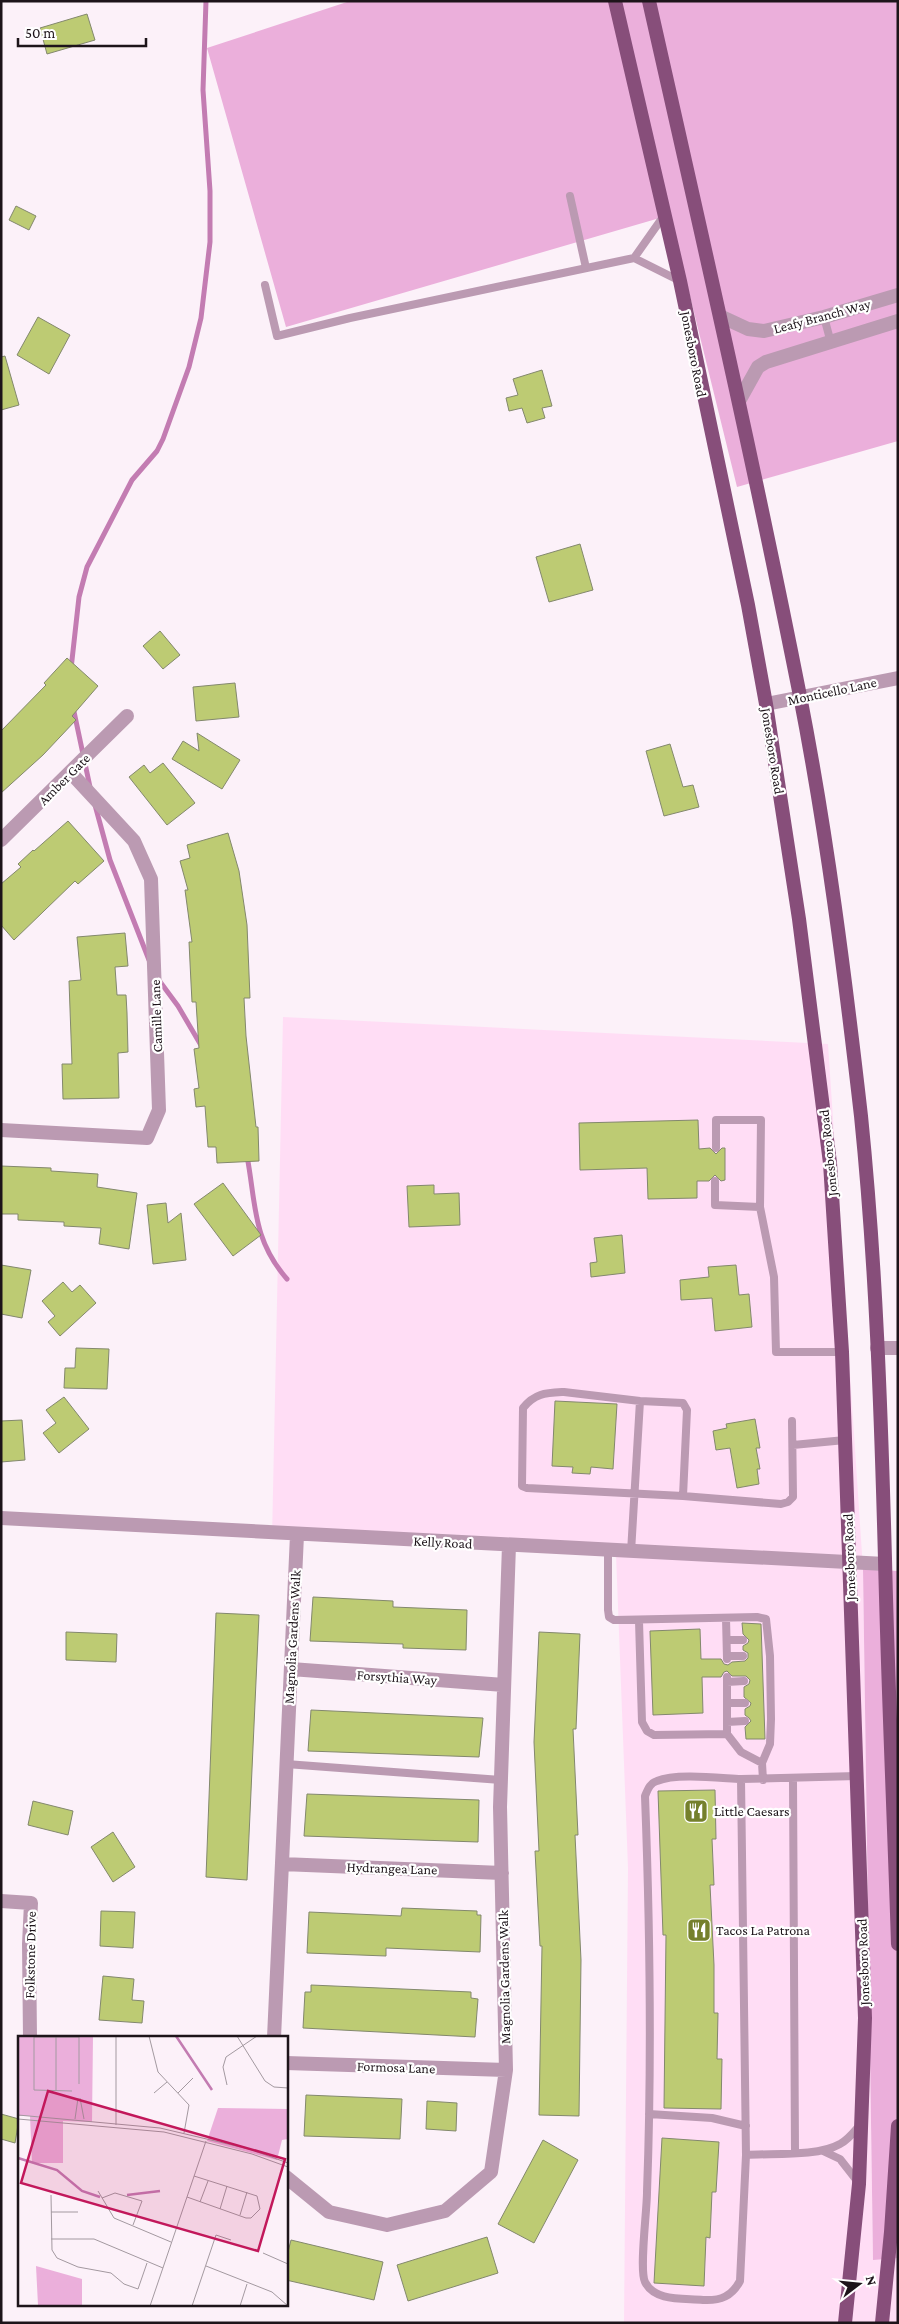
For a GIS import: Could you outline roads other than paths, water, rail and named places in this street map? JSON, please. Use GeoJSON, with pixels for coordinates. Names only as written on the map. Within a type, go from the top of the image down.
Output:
{"type":"FeatureCollection","features":[{"type":"Feature","properties":{"kind":"main road","name":"Jonesboro Road"},"geometry":{"type":"LineString","coordinates":[[615,1],[680,281],[766,704],[818,1061],[830,1163],[842,1352],[864,2018],[859,2184],[845,2323]]}},
{"type":"Feature","properties":{"kind":"main road"},"geometry":{"type":"LineString","coordinates":[[649,1],[739,400],[800,698],[830,878],[860,1116],[868,1203],[877,1348],[898,1944]]}},
{"type":"Feature","properties":{"kind":"main road"},"geometry":{"type":"LineString","coordinates":[[882,2323],[892,2275],[898,2126]]}},
{"type":"Feature","properties":{"kind":"street","name":"Leafy Branch Way"},"geometry":{"type":"LineString","coordinates":[[720,316],[755,332],[824,317],[898,295]]}},
{"type":"Feature","properties":{"kind":"street","name":"Leafy Branch Way"},"geometry":{"type":"LineString","coordinates":[[739,400],[758,367],[766,362],[898,321]]}},
{"type":"Feature","properties":{"kind":"street","name":"Monticello Lane"},"geometry":{"type":"LineString","coordinates":[[766,704],[898,678]]}},
{"type":"Feature","properties":{"kind":"street","name":"Amber Gate"},"geometry":{"type":"LineString","coordinates":[[1,840],[127,716]]}},
{"type":"Feature","properties":{"kind":"street","name":"Camille Lane"},"geometry":{"type":"LineString","coordinates":[[1,1130],[146,1138],[160,1110],[151,879],[134,841],[71,773]]}},
{"type":"Feature","properties":{"kind":"street"},"geometry":{"type":"LineString","coordinates":[[877,1348],[898,1348]]}},
{"type":"Feature","properties":{"kind":"street","name":"Kelly Road"},"geometry":{"type":"LineString","coordinates":[[1,1518],[297,1535],[885,1564]]}},
{"type":"Feature","properties":{"kind":"street","name":"Magnolia Gardens Walk"},"geometry":{"type":"LineString","coordinates":[[274,2036],[297,1535]]}},
{"type":"Feature","properties":{"kind":"street","name":"Magnolia Gardens Walk"},"geometry":{"type":"LineString","coordinates":[[288,2179],[329,2212],[387,2225],[445,2211],[491,2172],[506,2070],[501,1780],[509,1545]]}},
{"type":"Feature","properties":{"kind":"street","name":"Forsythia Way"},"geometry":{"type":"LineString","coordinates":[[290,1669],[504,1685]]}},
{"type":"Feature","properties":{"kind":"street","name":"Hydrangea Lane"},"geometry":{"type":"LineString","coordinates":[[282,1864],[502,1873]]}},
{"type":"Feature","properties":{"kind":"street","name":"Folkstone Drive"},"geometry":{"type":"LineString","coordinates":[[1,1901],[31,1903],[29,1944],[30,2036]]}},
{"type":"Feature","properties":{"kind":"street","name":"Formosa Lane"},"geometry":{"type":"LineString","coordinates":[[288,2063],[506,2070]]}},
{"type":"Feature","properties":{"kind":"lane"},"geometry":{"type":"LineString","coordinates":[[570,196],[586,268]]}},
{"type":"Feature","properties":{"kind":"lane"},"geometry":{"type":"LineString","coordinates":[[634,258],[665,214]]}},
{"type":"Feature","properties":{"kind":"lane"},"geometry":{"type":"LineString","coordinates":[[265,285],[277,336],[350,318],[634,258],[680,281]]}},
{"type":"Feature","properties":{"kind":"lane"},"geometry":{"type":"LineString","coordinates":[[824,317],[831,343]]}},
{"type":"Feature","properties":{"kind":"lane"},"geometry":{"type":"LineString","coordinates":[[716,1148],[716,1120],[761,1120],[760,1207],[774,1278],[776,1352],[842,1352]]}},
{"type":"Feature","properties":{"kind":"lane"},"geometry":{"type":"LineString","coordinates":[[716,1181],[715,1205],[760,1207]]}},
{"type":"Feature","properties":{"kind":"lane"},"geometry":{"type":"LineString","coordinates":[[683,1496],[687,1410],[683,1403],[640,1401],[564,1392],[540,1393],[530,1399],[523,1408],[522,1486],[527,1488],[683,1496],[781,1504],[793,1498],[792,1421]]}},
{"type":"Feature","properties":{"kind":"lane"},"geometry":{"type":"LineString","coordinates":[[631,1552],[633,1493],[640,1401]]}},
{"type":"Feature","properties":{"kind":"lane"},"geometry":{"type":"LineString","coordinates":[[792,1446],[845,1440]]}},
{"type":"Feature","properties":{"kind":"lane"},"geometry":{"type":"LineString","coordinates":[[608,1550],[609,1616],[614,1620],[639,1621],[757,1617],[766,1619],[766,1680],[770,1744],[762,1763],[763,1780]]}},
{"type":"Feature","properties":{"kind":"lane"},"geometry":{"type":"LineString","coordinates":[[726,1618],[727,1658],[743,1656]]}},
{"type":"Feature","properties":{"kind":"lane"},"geometry":{"type":"LineString","coordinates":[[639,1621],[642,1722],[647,1730],[654,1735],[727,1734]]}},
{"type":"Feature","properties":{"kind":"lane"},"geometry":{"type":"LineString","coordinates":[[727,1640],[743,1640]]}},
{"type":"Feature","properties":{"kind":"lane"},"geometry":{"type":"LineString","coordinates":[[744,1682],[727,1679],[727,1734],[741,1752],[762,1763]]}},
{"type":"Feature","properties":{"kind":"lane"},"geometry":{"type":"LineString","coordinates":[[727,1703],[745,1703]]}},
{"type":"Feature","properties":{"kind":"lane"},"geometry":{"type":"LineString","coordinates":[[727,1722],[745,1721]]}},
{"type":"Feature","properties":{"kind":"lane"},"geometry":{"type":"LineString","coordinates":[[286,1764],[501,1780]]}},
{"type":"Feature","properties":{"kind":"lane"},"geometry":{"type":"LineString","coordinates":[[741,1778],[746,2154],[740,2281],[734,2292],[723,2299],[710,2300],[659,2296],[651,2291],[644,2281],[642,2270],[646,2225],[649,2114],[650,1931],[645,1796],[650,1786],[657,1781],[673,1778],[741,1778],[763,1780],[857,1776]]}},
{"type":"Feature","properties":{"kind":"lane"},"geometry":{"type":"LineString","coordinates":[[793,1779],[795,2152]]}},
{"type":"Feature","properties":{"kind":"lane"},"geometry":{"type":"LineString","coordinates":[[649,2114],[712,2118],[746,2126]]}},
{"type":"Feature","properties":{"kind":"lane"},"geometry":{"type":"LineString","coordinates":[[746,2154],[823,2151],[844,2141],[862,2123]]}},
{"type":"Feature","properties":{"kind":"lane"},"geometry":{"type":"LineString","coordinates":[[823,2151],[840,2159],[859,2184]]}},
{"type":"Feature","properties":{"kind":"waterway"},"geometry":{"type":"LineString","coordinates":[[71,669],[79,597],[87,567],[132,480],[157,451],[163,439],[189,367],[201,318],[210,242],[210,191],[203,90],[206,1]]}},
{"type":"Feature","properties":{"kind":"waterway"},"geometry":{"type":"LineString","coordinates":[[73,707],[90,787]]}},
{"type":"Feature","properties":{"kind":"waterway"},"geometry":{"type":"LineString","coordinates":[[95,805],[110,860],[149,960]]}},
{"type":"Feature","properties":{"kind":"waterway"},"geometry":{"type":"LineString","coordinates":[[158,979],[178,1006],[202,1047]]}},
{"type":"Feature","properties":{"kind":"waterway"},"geometry":{"type":"LineString","coordinates":[[247,1156],[254,1205],[261,1235],[267,1250],[287,1279]]}},
{"type":"Feature","properties":{"kind":"place","name":"Little Caesars"},"geometry":{"type":"Point","coordinates":[696,1811]}},
{"type":"Feature","properties":{"kind":"place","name":"Tacos La Patrona"},"geometry":{"type":"Point","coordinates":[699,1930]}}]}
